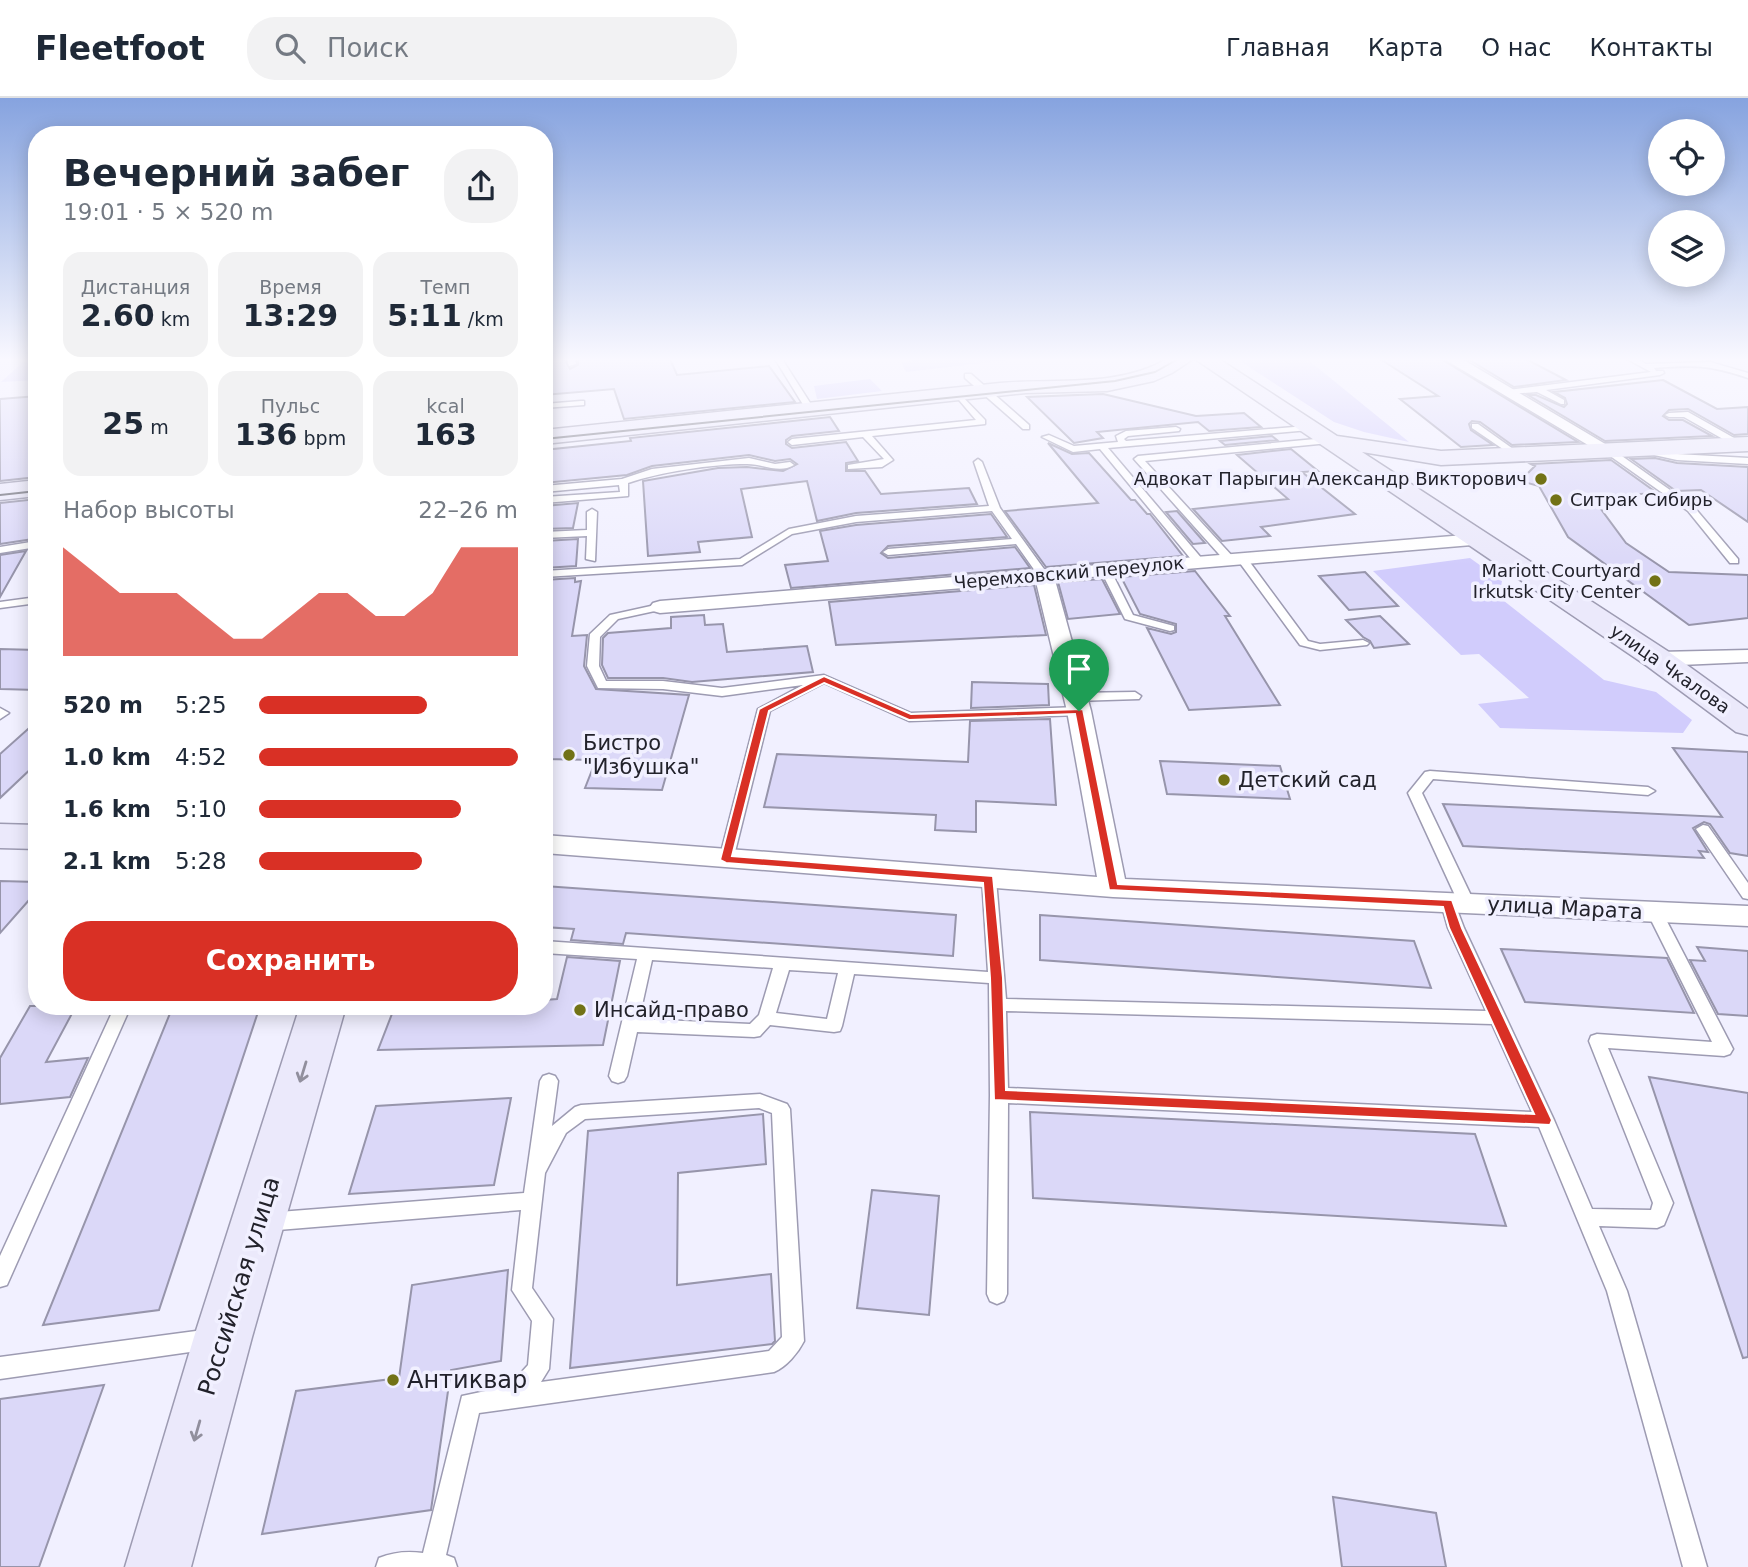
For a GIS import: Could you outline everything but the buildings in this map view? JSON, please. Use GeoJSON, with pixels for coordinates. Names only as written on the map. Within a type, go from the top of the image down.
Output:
{"type":"FeatureCollection","features":[{"type":"Feature","properties":{"kind":"main road"},"geometry":{"type":"LineString","coordinates":[[553,435],[627,428]]}},
{"type":"Feature","properties":{"kind":"main road","name":"улица Чкалова"},"geometry":{"type":"LineString","coordinates":[[1306,428],[1658,659],[1748,725]]}},
{"type":"Feature","properties":{"kind":"main road"},"geometry":{"type":"LineString","coordinates":[[1317,435],[1412,455],[1441,458],[1621,450],[1745,450]]}},
{"type":"Feature","properties":{"kind":"main road"},"geometry":{"type":"LineString","coordinates":[[0,492],[28,489]]}},
{"type":"Feature","properties":{"kind":"main road"},"geometry":{"type":"LineString","coordinates":[[0,836],[28,837]]}},
{"type":"Feature","properties":{"kind":"main road","name":"Российская улица"},"geometry":{"type":"LineString","coordinates":[[158,1567],[223,1337],[320,1015]]}},
{"type":"Feature","properties":{"kind":"street"},"geometry":{"type":"LineString","coordinates":[[1577,428],[1621,450]]}},
{"type":"Feature","properties":{"kind":"street","name":"Черемховский переулок"},"geometry":{"type":"LineString","coordinates":[[660,607],[1478,540]]}},
{"type":"Feature","properties":{"kind":"street"},"geometry":{"type":"LineString","coordinates":[[1044,576],[1077,704],[1113,888]]}},
{"type":"Feature","properties":{"kind":"street"},"geometry":{"type":"LineString","coordinates":[[1658,659],[1748,656]]}},
{"type":"Feature","properties":{"kind":"street","name":"улица Марата"},"geometry":{"type":"LineString","coordinates":[[553,845],[1113,888],[1748,916]]}},
{"type":"Feature","properties":{"kind":"lane"},"geometry":{"type":"LineString","coordinates":[[792,442],[928,428]]}},
{"type":"Feature","properties":{"kind":"lane"},"geometry":{"type":"LineString","coordinates":[[1477,428],[1519,456]]}},
{"type":"Feature","properties":{"kind":"lane"},"geometry":{"type":"LineString","coordinates":[[1708,428],[1745,450]]}},
{"type":"Feature","properties":{"kind":"lane"},"geometry":{"type":"LineString","coordinates":[[1125,445],[1119,438],[1126,434],[1176,429]]}},
{"type":"Feature","properties":{"kind":"lane"},"geometry":{"type":"LineString","coordinates":[[851,467],[882,464],[889,460],[865,434]]}},
{"type":"Feature","properties":{"kind":"lane"},"geometry":{"type":"LineString","coordinates":[[1046,437],[1073,449],[1317,435]]}},
{"type":"Feature","properties":{"kind":"lane"},"geometry":{"type":"LineString","coordinates":[[1317,435],[1138,459],[1236,559],[1304,643],[1320,647],[1363,643]]}},
{"type":"Feature","properties":{"kind":"lane"},"geometry":{"type":"LineString","coordinates":[[1102,446],[1199,562]]}},
{"type":"Feature","properties":{"kind":"lane"},"geometry":{"type":"LineString","coordinates":[[1621,450],[1691,509],[1734,561]]}},
{"type":"Feature","properties":{"kind":"lane"},"geometry":{"type":"LineString","coordinates":[[553,488],[623,482],[652,472],[749,461],[775,467],[790,465]]}},
{"type":"Feature","properties":{"kind":"lane"},"geometry":{"type":"LineString","coordinates":[[978,462],[995,508],[1044,576]]}},
{"type":"Feature","properties":{"kind":"lane"},"geometry":{"type":"LineString","coordinates":[[553,499],[625,494],[623,482]]}},
{"type":"Feature","properties":{"kind":"lane"},"geometry":{"type":"LineString","coordinates":[[553,573],[742,562],[789,532],[856,519],[995,508]]}},
{"type":"Feature","properties":{"kind":"lane"},"geometry":{"type":"LineString","coordinates":[[591,559],[592,512]]}},
{"type":"Feature","properties":{"kind":"lane"},"geometry":{"type":"LineString","coordinates":[[553,535],[591,533]]}},
{"type":"Feature","properties":{"kind":"lane"},"geometry":{"type":"LineString","coordinates":[[888,552],[1018,541]]}},
{"type":"Feature","properties":{"kind":"lane"},"geometry":{"type":"LineString","coordinates":[[0,550],[28,545]]}},
{"type":"Feature","properties":{"kind":"lane"},"geometry":{"type":"LineString","coordinates":[[1107,571],[1129,617],[1170,628]]}},
{"type":"Feature","properties":{"kind":"lane"},"geometry":{"type":"LineString","coordinates":[[0,605],[28,601]]}},
{"type":"Feature","properties":{"kind":"lane"},"geometry":{"type":"LineString","coordinates":[[660,607],[614,617],[594,636],[593,666],[602,685],[663,685],[722,692],[824,679],[909,717],[1077,704],[1135,696]]}},
{"type":"Feature","properties":{"kind":"lane"},"geometry":{"type":"LineString","coordinates":[[726,860],[764,709],[824,679]]}},
{"type":"Feature","properties":{"kind":"lane"},"geometry":{"type":"LineString","coordinates":[[1648,791],[1430,775],[1415,793],[1457,903],[1455,928],[1545,1120],[1617,1291],[1695,1567]]}},
{"type":"Feature","properties":{"kind":"lane"},"geometry":{"type":"LineString","coordinates":[[1703,829],[1748,894]]}},
{"type":"Feature","properties":{"kind":"lane"},"geometry":{"type":"LineString","coordinates":[[989,879],[998,1005],[997,1294]]}},
{"type":"Feature","properties":{"kind":"lane"},"geometry":{"type":"LineString","coordinates":[[1586,1217],[1657,1219],[1663,1203],[1597,1041],[1724,1049],[1655,912]]}},
{"type":"Feature","properties":{"kind":"lane"},"geometry":{"type":"LineString","coordinates":[[553,948],[997,978]]}},
{"type":"Feature","properties":{"kind":"lane"},"geometry":{"type":"LineString","coordinates":[[618,1076],[646,954]]}},
{"type":"Feature","properties":{"kind":"lane"},"geometry":{"type":"LineString","coordinates":[[631,1025],[754,1031],[766,1018],[783,963]]}},
{"type":"Feature","properties":{"kind":"lane"},"geometry":{"type":"LineString","coordinates":[[766,1018],[834,1026],[847,968]]}},
{"type":"Feature","properties":{"kind":"lane"},"geometry":{"type":"LineString","coordinates":[[998,1005],[1497,1017]]}},
{"type":"Feature","properties":{"kind":"lane"},"geometry":{"type":"LineString","coordinates":[[0,1278],[119,1015]]}},
{"type":"Feature","properties":{"kind":"lane"},"geometry":{"type":"LineString","coordinates":[[514,1396],[538,1369],[544,1319],[522,1290],[549,1081]]}},
{"type":"Feature","properties":{"kind":"lane"},"geometry":{"type":"LineString","coordinates":[[999,1096],[1545,1120]]}},
{"type":"Feature","properties":{"kind":"lane"},"geometry":{"type":"LineString","coordinates":[[399,1566],[439,1566],[470,1404],[774,1361],[793,1341],[781,1109],[760,1101],[581,1112],[560,1128],[535,1174]]}},
{"type":"Feature","properties":{"kind":"lane"},"geometry":{"type":"LineString","coordinates":[[258,1223],[532,1200]]}},
{"type":"Feature","properties":{"kind":"lane"},"geometry":{"type":"LineString","coordinates":[[0,1368],[223,1337]]}},
{"type":"Feature","properties":{"kind":"shaded area"},"geometry":{"type":"Polygon","coordinates":[[[1351,428],[1391,428],[1409,442],[1351,428]]]}},
{"type":"Feature","properties":{"kind":"shaded area"},"geometry":{"type":"Polygon","coordinates":[[[1470,558],[1502,581],[1499,597],[1604,680],[1656,692],[1692,720],[1683,733],[1500,728],[1478,704],[1529,698],[1479,654],[1461,655],[1373,571],[1470,558]]]}},
{"type":"Feature","properties":{"kind":"tram line"},"geometry":{"type":"LineString","coordinates":[[553,438],[657,428]]}},
{"type":"Feature","properties":{"kind":"tram line"},"geometry":{"type":"LineString","coordinates":[[0,495],[28,492]]}},
{"type":"Feature","properties":{"kind":"place","name":"Адвокат Парыгин Александр Викторович"},"geometry":{"type":"Point","coordinates":[1541,479]}},
{"type":"Feature","properties":{"kind":"place","name":"Ситрак Сибирь"},"geometry":{"type":"Point","coordinates":[1556,500]}},
{"type":"Feature","properties":{"kind":"place","name":"Mariott Courtyard Irkutsk City Center"},"geometry":{"type":"Point","coordinates":[1655,581]}},
{"type":"Feature","properties":{"kind":"place","name":"Бистро \"Избушка\""},"geometry":{"type":"Point","coordinates":[569,755]}},
{"type":"Feature","properties":{"kind":"place","name":"Детский сад"},"geometry":{"type":"Point","coordinates":[1224,780]}},
{"type":"Feature","properties":{"kind":"place","name":"Инсайд-право"},"geometry":{"type":"Point","coordinates":[580,1010]}},
{"type":"Feature","properties":{"kind":"place","name":"Антиквар"},"geometry":{"type":"Point","coordinates":[393,1380]}},
{"type":"Feature","properties":{"kind":"route"},"geometry":{"type":"LineString","coordinates":[[824,679],[909,717],[1079,711],[1113,888],[1448,903],[1455,928],[1545,1120],[999,1096],[997,978],[989,879],[726,860],[764,709],[824,679]]}}]}
